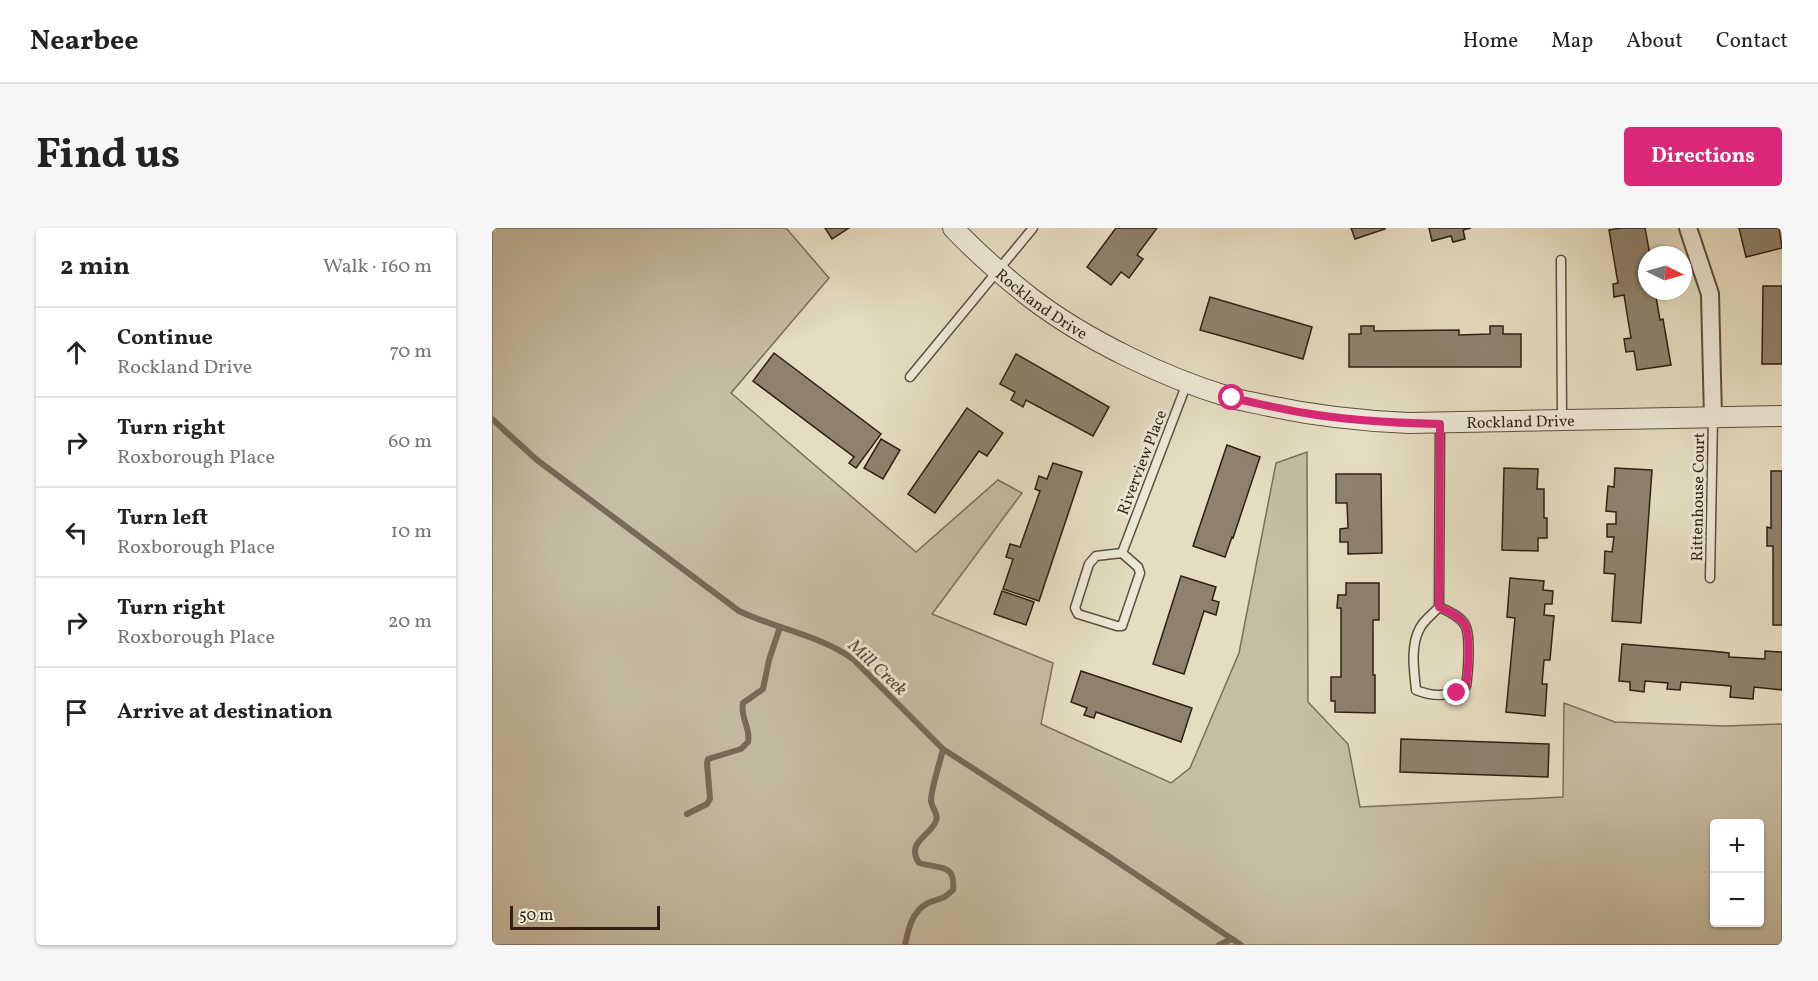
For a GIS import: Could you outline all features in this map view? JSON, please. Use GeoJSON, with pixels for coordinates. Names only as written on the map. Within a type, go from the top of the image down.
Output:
{"type":"FeatureCollection","features":[{"type":"Feature","properties":{"kind":"street","name":"Rockland Drive"},"geometry":{"type":"LineString","coordinates":[[952,228],[998,271],[1032,298],[1079,329],[1128,356],[1188,383],[1232,398],[1305,413],[1375,422],[1440,424],[1782,416]]}},
{"type":"Feature","properties":{"kind":"street"},"geometry":{"type":"LineString","coordinates":[[1688,228],[1710,294],[1713,418]]}},
{"type":"Feature","properties":{"kind":"lane"},"geometry":{"type":"LineString","coordinates":[[910,377],[1033,228]]}},
{"type":"Feature","properties":{"kind":"lane"},"geometry":{"type":"LineString","coordinates":[[1561,260],[1562,421]]}},
{"type":"Feature","properties":{"kind":"lane","name":"Riverview Place"},"geometry":{"type":"LineString","coordinates":[[1122,553],[1188,383]]}},
{"type":"Feature","properties":{"kind":"lane","name":"Rittenhouse Court"},"geometry":{"type":"LineString","coordinates":[[1710,578],[1713,418]]}},
{"type":"Feature","properties":{"kind":"lane"},"geometry":{"type":"LineString","coordinates":[[1439,607],[1457,616],[1466,627],[1469,665],[1466,686],[1457,693],[1429,695],[1416,690],[1414,645],[1420,627],[1439,607],[1440,424]]}},
{"type":"Feature","properties":{"kind":"lane"},"geometry":{"type":"LineString","coordinates":[[1122,553],[1138,567],[1140,573],[1122,626],[1078,614],[1075,608],[1089,564],[1096,556],[1122,553]]}},
{"type":"Feature","properties":{"kind":"shaded area"},"geometry":{"type":"Polygon","coordinates":[[[492,228],[786,228],[829,278],[731,393],[916,552],[998,480],[1022,493],[932,614],[1053,663],[1041,724],[1171,783],[1190,768],[1239,653],[1276,463],[1307,452],[1308,702],[1348,744],[1360,807],[1563,797],[1564,703],[1615,722],[1725,726],[1782,724],[1782,945],[492,945],[492,228]]]}},
{"type":"Feature","properties":{"kind":"building"},"geometry":{"type":"Polygon","coordinates":[[[825,228],[849,228],[832,239],[825,228]]]}},
{"type":"Feature","properties":{"kind":"building"},"geometry":{"type":"Polygon","coordinates":[[[1116,228],[1157,228],[1137,255],[1143,259],[1129,278],[1121,272],[1111,285],[1087,267],[1116,228]]]}},
{"type":"Feature","properties":{"kind":"building"},"geometry":{"type":"Polygon","coordinates":[[[1351,228],[1384,228],[1385,229],[1355,239],[1351,228]]]}},
{"type":"Feature","properties":{"kind":"building"},"geometry":{"type":"Polygon","coordinates":[[[1429,228],[1471,228],[1463,230],[1465,239],[1453,242],[1451,236],[1432,241],[1429,228]]]}},
{"type":"Feature","properties":{"kind":"building"},"geometry":{"type":"Polygon","coordinates":[[[1645,228],[1648,246],[1638,246],[1638,300],[1657,300],[1660,320],[1663,319],[1671,365],[1637,370],[1634,351],[1626,352],[1624,339],[1631,338],[1624,295],[1614,297],[1613,284],[1618,283],[1609,230],[1645,228]]]}},
{"type":"Feature","properties":{"kind":"building"},"geometry":{"type":"Polygon","coordinates":[[[1739,228],[1779,228],[1782,248],[1746,257],[1739,228]]]}},
{"type":"Feature","properties":{"kind":"building"},"geometry":{"type":"Polygon","coordinates":[[[1763,286],[1782,286],[1782,364],[1762,364],[1763,286]]]}},
{"type":"Feature","properties":{"kind":"building"},"geometry":{"type":"Polygon","coordinates":[[[1210,297],[1312,327],[1303,359],[1200,330],[1210,297]]]}},
{"type":"Feature","properties":{"kind":"building"},"geometry":{"type":"Polygon","coordinates":[[[1361,326],[1374,326],[1374,331],[1459,330],[1459,335],[1490,334],[1490,326],[1503,326],[1503,334],[1521,334],[1521,367],[1349,367],[1349,334],[1361,334],[1361,326]]]}},
{"type":"Feature","properties":{"kind":"building"},"geometry":{"type":"Polygon","coordinates":[[[774,353],[881,434],[856,468],[849,463],[854,457],[753,381],[774,353]]]}},
{"type":"Feature","properties":{"kind":"building"},"geometry":{"type":"Polygon","coordinates":[[[1016,354],[1109,407],[1093,436],[1026,400],[1023,407],[1011,400],[1015,392],[1000,384],[1016,354]]]}},
{"type":"Feature","properties":{"kind":"building"},"geometry":{"type":"Polygon","coordinates":[[[967,408],[1003,433],[987,456],[979,451],[935,513],[908,494],[967,408]]]}},
{"type":"Feature","properties":{"kind":"building"},"geometry":{"type":"Polygon","coordinates":[[[881,439],[900,450],[883,479],[864,468],[881,439]]]}},
{"type":"Feature","properties":{"kind":"building"},"geometry":{"type":"Polygon","coordinates":[[[1227,445],[1260,457],[1225,557],[1193,546],[1227,445]]]}},
{"type":"Feature","properties":{"kind":"building"},"geometry":{"type":"Polygon","coordinates":[[[1053,463],[1082,472],[1039,601],[1003,589],[1013,559],[1006,557],[1010,544],[1020,547],[1040,491],[1035,489],[1039,476],[1047,479],[1053,463]]]}},
{"type":"Feature","properties":{"kind":"building"},"geometry":{"type":"Polygon","coordinates":[[[1504,468],[1538,469],[1537,489],[1544,489],[1547,538],[1538,538],[1538,551],[1502,550],[1504,468]]]}},
{"type":"Feature","properties":{"kind":"building"},"geometry":{"type":"Polygon","coordinates":[[[1615,468],[1652,470],[1641,623],[1612,621],[1615,574],[1604,573],[1605,551],[1612,552],[1614,537],[1607,537],[1607,524],[1616,524],[1616,512],[1606,511],[1608,486],[1614,487],[1615,468]]]}},
{"type":"Feature","properties":{"kind":"building"},"geometry":{"type":"Polygon","coordinates":[[[1771,471],[1782,471],[1782,625],[1773,625],[1773,546],[1767,546],[1767,527],[1771,528],[1771,471]]]}},
{"type":"Feature","properties":{"kind":"building"},"geometry":{"type":"Polygon","coordinates":[[[1336,474],[1381,474],[1382,553],[1348,554],[1348,542],[1340,542],[1340,529],[1348,528],[1347,503],[1336,503],[1336,474]]]}},
{"type":"Feature","properties":{"kind":"building"},"geometry":{"type":"Polygon","coordinates":[[[1181,576],[1216,587],[1212,600],[1219,602],[1216,615],[1204,611],[1184,674],[1153,664],[1181,576]]]}},
{"type":"Feature","properties":{"kind":"building"},"geometry":{"type":"Polygon","coordinates":[[[1510,578],[1544,581],[1543,590],[1553,591],[1552,604],[1545,604],[1544,615],[1554,616],[1550,660],[1544,660],[1542,684],[1547,684],[1545,716],[1506,712],[1515,618],[1507,617],[1510,578]]]}},
{"type":"Feature","properties":{"kind":"building"},"geometry":{"type":"Polygon","coordinates":[[[1346,583],[1379,583],[1379,620],[1373,620],[1375,713],[1335,712],[1335,701],[1331,701],[1331,677],[1341,677],[1341,608],[1337,608],[1338,595],[1346,595],[1346,583]]]}},
{"type":"Feature","properties":{"kind":"building"},"geometry":{"type":"Polygon","coordinates":[[[1002,591],[1034,602],[1026,625],[994,614],[1002,591]]]}},
{"type":"Feature","properties":{"kind":"building"},"geometry":{"type":"Polygon","coordinates":[[[1622,644],[1711,651],[1729,653],[1729,657],[1765,659],[1765,651],[1782,652],[1782,690],[1754,687],[1753,699],[1730,697],[1731,686],[1681,682],[1680,690],[1667,689],[1668,683],[1645,681],[1644,692],[1630,690],[1630,682],[1619,681],[1622,644]]]}},
{"type":"Feature","properties":{"kind":"building"},"geometry":{"type":"Polygon","coordinates":[[[1081,671],[1192,708],[1181,742],[1096,712],[1094,718],[1084,715],[1087,708],[1071,702],[1081,671]]]}},
{"type":"Feature","properties":{"kind":"building"},"geometry":{"type":"Polygon","coordinates":[[[1401,739],[1549,744],[1548,777],[1400,772],[1401,739]]]}},
{"type":"Feature","properties":{"kind":"waterway","name":"Mill Creek"},"geometry":{"type":"LineString","coordinates":[[492,419],[537,460],[739,611],[812,638],[853,659],[943,749],[1241,945]]}},
{"type":"Feature","properties":{"kind":"waterway"},"geometry":{"type":"LineString","coordinates":[[687,814],[707,804],[710,799],[708,759],[741,749],[748,742],[743,703],[763,689],[769,660],[780,627]]}},
{"type":"Feature","properties":{"kind":"waterway"},"geometry":{"type":"LineString","coordinates":[[905,945],[909,927],[918,911],[953,890],[952,875],[949,871],[919,863],[915,850],[936,820],[931,796],[943,749]]}},
{"type":"Feature","properties":{"kind":"waterway"},"geometry":{"type":"LineString","coordinates":[[1219,945],[1232,939]]}},
{"type":"Feature","properties":{"kind":"route"},"geometry":{"type":"LineString","coordinates":[[1232,398],[1340,418],[1375,422],[1440,424],[1439,607],[1457,616],[1466,627],[1469,665],[1466,686],[1457,693]]}}]}
